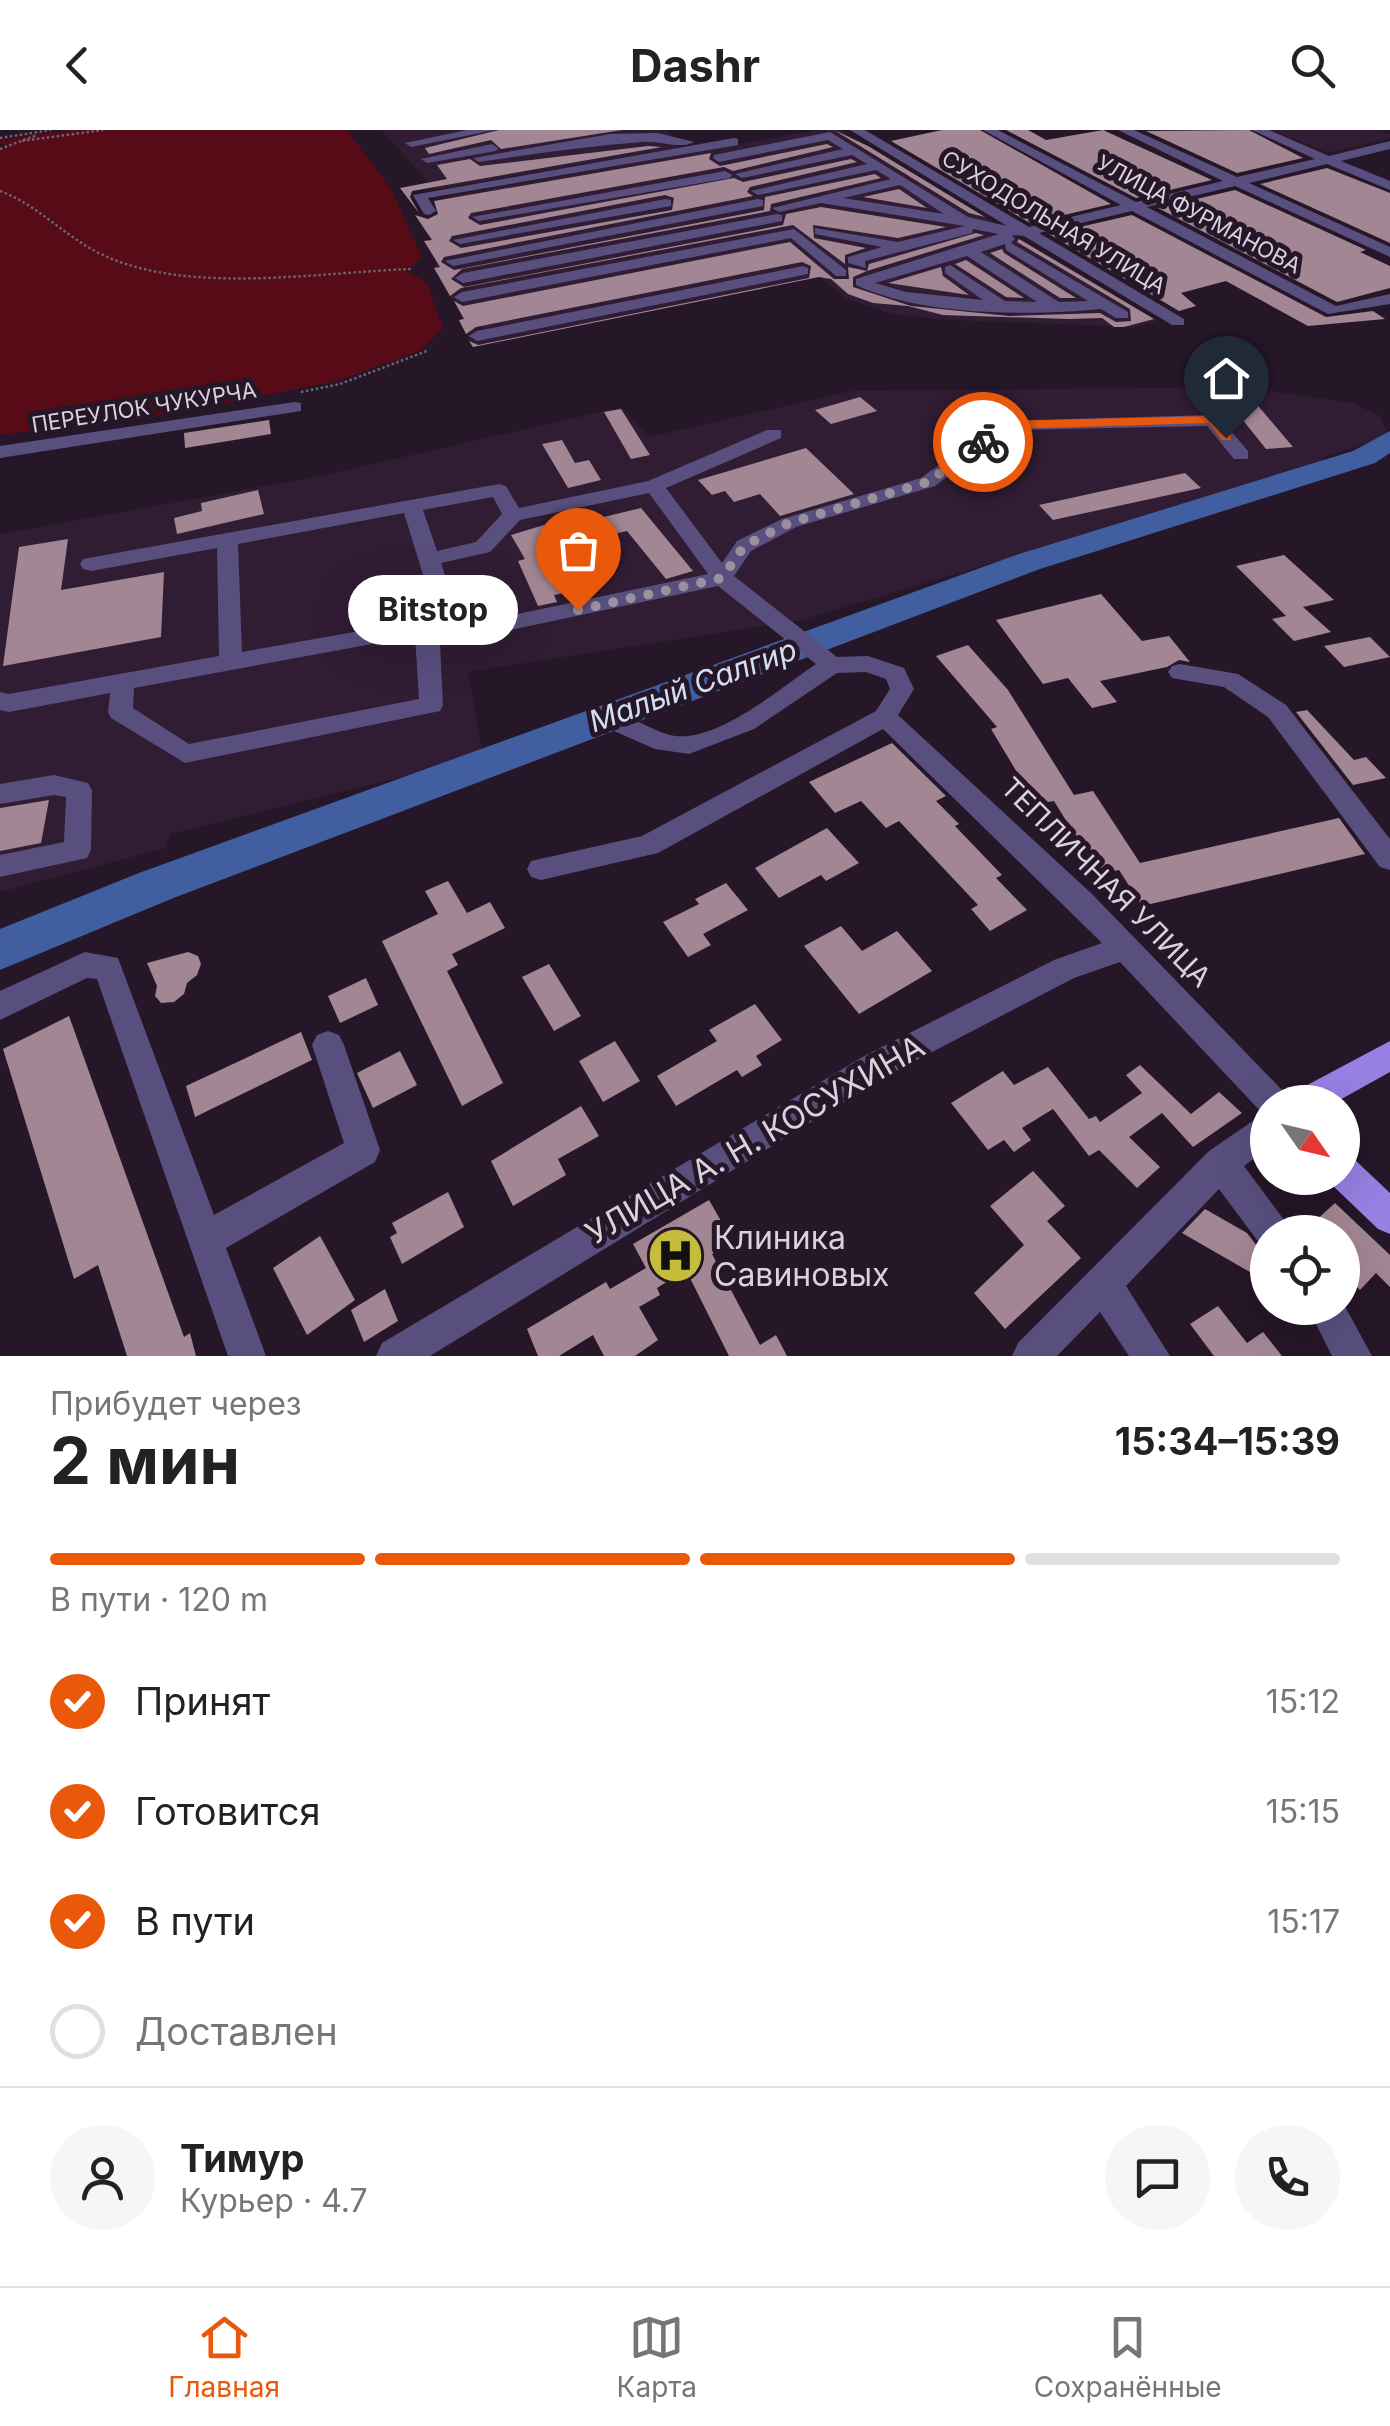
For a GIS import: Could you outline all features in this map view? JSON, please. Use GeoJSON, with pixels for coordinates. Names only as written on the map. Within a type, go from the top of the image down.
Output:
{"type":"FeatureCollection","features":[{"type":"Feature","properties":{"kind":"main road"},"geometry":{"type":"LineString","coordinates":[[1337,1085],[1390,1054]]}},
{"type":"Feature","properties":{"kind":"main road"},"geometry":{"type":"LineString","coordinates":[[1360,1188],[1390,1217]]}},
{"type":"Feature","properties":{"kind":"street"},"geometry":{"type":"LineString","coordinates":[[404,136],[431,130]]}},
{"type":"Feature","properties":{"kind":"street"},"geometry":{"type":"LineString","coordinates":[[466,148],[489,130]]}},
{"type":"Feature","properties":{"kind":"street"},"geometry":{"type":"LineString","coordinates":[[466,148],[611,130]]}},
{"type":"Feature","properties":{"kind":"street"},"geometry":{"type":"LineString","coordinates":[[679,130],[691,146]]}},
{"type":"Feature","properties":{"kind":"street"},"geometry":{"type":"LineString","coordinates":[[429,211],[420,195],[798,130]]}},
{"type":"Feature","properties":{"kind":"street","name":"СУХОДОЛЬНАЯ УЛИЦА"},"geometry":{"type":"LineString","coordinates":[[856,130],[1178,322]]}},
{"type":"Feature","properties":{"kind":"street","name":"УЛИЦА ФУРМАНОВА"},"geometry":{"type":"LineString","coordinates":[[989,130],[1334,310],[1390,298]]}},
{"type":"Feature","properties":{"kind":"street"},"geometry":{"type":"LineString","coordinates":[[1124,130],[1390,253]]}},
{"type":"Feature","properties":{"kind":"street"},"geometry":{"type":"LineString","coordinates":[[1258,130],[1390,186]]}},
{"type":"Feature","properties":{"kind":"street"},"geometry":{"type":"LineString","coordinates":[[404,136],[466,148],[610,138],[632,141],[658,136],[691,146]]}},
{"type":"Feature","properties":{"kind":"street"},"geometry":{"type":"LineString","coordinates":[[404,136],[432,163],[466,148],[512,136]]}},
{"type":"Feature","properties":{"kind":"street"},"geometry":{"type":"LineString","coordinates":[[460,203],[830,136],[928,196],[958,220]]}},
{"type":"Feature","properties":{"kind":"street"},"geometry":{"type":"LineString","coordinates":[[819,205],[874,209],[958,220],[996,231],[1026,232],[1390,145]]}},
{"type":"Feature","properties":{"kind":"street"},"geometry":{"type":"LineString","coordinates":[[742,174],[853,150]]}},
{"type":"Feature","properties":{"kind":"street"},"geometry":{"type":"LineString","coordinates":[[454,261],[605,232],[878,166]]}},
{"type":"Feature","properties":{"kind":"street"},"geometry":{"type":"LineString","coordinates":[[479,217],[725,175]]}},
{"type":"Feature","properties":{"kind":"street"},"geometry":{"type":"LineString","coordinates":[[518,179],[541,206]]}},
{"type":"Feature","properties":{"kind":"street"},"geometry":{"type":"LineString","coordinates":[[464,278],[819,205],[902,181]]}},
{"type":"Feature","properties":{"kind":"street"},"geometry":{"type":"LineString","coordinates":[[874,209],[928,196]]}},
{"type":"Feature","properties":{"kind":"street"},"geometry":{"type":"LineString","coordinates":[[460,240],[685,199]]}},
{"type":"Feature","properties":{"kind":"street"},"geometry":{"type":"LineString","coordinates":[[819,205],[935,235]]}},
{"type":"Feature","properties":{"kind":"street"},"geometry":{"type":"LineString","coordinates":[[513,211],[526,228]]}},
{"type":"Feature","properties":{"kind":"street"},"geometry":{"type":"LineString","coordinates":[[552,224],[574,238]]}},
{"type":"Feature","properties":{"kind":"street"},"geometry":{"type":"LineString","coordinates":[[804,224],[820,231],[903,246]]}},
{"type":"Feature","properties":{"kind":"street"},"geometry":{"type":"LineString","coordinates":[[820,231],[857,262],[935,235],[977,228]]}},
{"type":"Feature","properties":{"kind":"street"},"geometry":{"type":"LineString","coordinates":[[996,231],[1008,239],[861,282],[887,294],[1000,306],[1105,304]]}},
{"type":"Feature","properties":{"kind":"street"},"geometry":{"type":"LineString","coordinates":[[605,232],[629,247],[669,262]]}},
{"type":"Feature","properties":{"kind":"street"},"geometry":{"type":"LineString","coordinates":[[480,328],[676,290],[792,259],[669,262],[464,303],[794,233],[841,273]]}},
{"type":"Feature","properties":{"kind":"street"},"geometry":{"type":"LineString","coordinates":[[1010,247],[1122,315]]}},
{"type":"Feature","properties":{"kind":"street"},"geometry":{"type":"LineString","coordinates":[[968,250],[1056,307]]}},
{"type":"Feature","properties":{"kind":"street"},"geometry":{"type":"LineString","coordinates":[[950,270],[1000,306]]}},
{"type":"Feature","properties":{"kind":"street"},"geometry":{"type":"LineString","coordinates":[[922,281],[950,300]]}},
{"type":"Feature","properties":{"kind":"street","name":"ПЕРЕУЛОК ЧУКУРЧА"},"geometry":{"type":"LineString","coordinates":[[0,452],[295,407]]}},
{"type":"Feature","properties":{"kind":"street"},"geometry":{"type":"LineString","coordinates":[[0,701],[9,703],[232,662],[426,634],[722,578],[744,546],[789,523],[928,482],[1006,425],[1212,420],[1241,455]]}},
{"type":"Feature","properties":{"kind":"street"},"geometry":{"type":"LineString","coordinates":[[429,559],[483,547],[512,515],[654,486],[774,434]]}},
{"type":"Feature","properties":{"kind":"street"},"geometry":{"type":"LineString","coordinates":[[541,869],[648,845],[885,717],[902,688],[896,674],[868,664],[827,660],[722,578],[654,486]]}},
{"type":"Feature","properties":{"kind":"street"},"geometry":{"type":"LineString","coordinates":[[91,564],[499,490],[512,515]]}},
{"type":"Feature","properties":{"kind":"street"},"geometry":{"type":"LineString","coordinates":[[123,682],[120,712],[185,754],[431,706],[426,634],[445,608],[412,506]]}},
{"type":"Feature","properties":{"kind":"street"},"geometry":{"type":"LineString","coordinates":[[227,540],[232,662]]}},
{"type":"Feature","properties":{"kind":"street"},"geometry":{"type":"LineString","coordinates":[[622,725],[648,738],[686,746],[732,731],[827,660]]}},
{"type":"Feature","properties":{"kind":"street"},"geometry":{"type":"LineString","coordinates":[[1180,672],[1230,680],[1278,711],[1390,858]]}},
{"type":"Feature","properties":{"kind":"street","name":"ТЕПЛИЧНАЯ УЛИЦА"},"geometry":{"type":"LineString","coordinates":[[885,717],[1126,947],[1256,1085]]}},
{"type":"Feature","properties":{"kind":"street"},"geometry":{"type":"LineString","coordinates":[[0,794],[54,784],[79,790],[78,850],[0,866]]}},
{"type":"Feature","properties":{"kind":"street","name":"УЛИЦА А. Н. КОСУХИНА"},"geometry":{"type":"LineString","coordinates":[[395,1356],[877,1065],[1064,969],[1126,947]]}},
{"type":"Feature","properties":{"kind":"street"},"geometry":{"type":"LineString","coordinates":[[0,1006],[85,965],[108,967],[247,1356]]}},
{"type":"Feature","properties":{"kind":"street"},"geometry":{"type":"LineString","coordinates":[[205,1240],[363,1150],[328,1045]]}},
{"type":"Feature","properties":{"kind":"street"},"geometry":{"type":"LineString","coordinates":[[1031,1356],[1221,1163],[1250,1141]]}},
{"type":"Feature","properties":{"kind":"street"},"geometry":{"type":"LineString","coordinates":[[1221,1163],[1259,1215]]}},
{"type":"Feature","properties":{"kind":"street"},"geometry":{"type":"LineString","coordinates":[[1101,1281],[1151,1356]]}},
{"type":"Feature","properties":{"kind":"street"},"geometry":{"type":"LineString","coordinates":[[1336,1325],[1353,1356]]}},
{"type":"Feature","properties":{"kind":"path"},"geometry":{"type":"LineString","coordinates":[[0,138],[52,130]]}},
{"type":"Feature","properties":{"kind":"path"},"geometry":{"type":"LineString","coordinates":[[22,141],[103,130]]}},
{"type":"Feature","properties":{"kind":"path"},"geometry":{"type":"LineString","coordinates":[[0,149],[46,131]]}},
{"type":"Feature","properties":{"kind":"path"},"geometry":{"type":"LineString","coordinates":[[0,191],[106,257],[156,272],[266,274],[412,269]]}},
{"type":"Feature","properties":{"kind":"shaded area"},"geometry":{"type":"Polygon","coordinates":[[[68,130],[347,130],[391,189],[422,257],[407,271],[427,283],[443,328],[420,351],[337,381],[176,413],[0,435],[0,150],[11,146],[0,144],[0,140],[68,130]]]}},
{"type":"Feature","properties":{"kind":"shaded area"},"geometry":{"type":"Polygon","coordinates":[[[381,130],[668,130],[677,148],[435,190],[381,130]]]}},
{"type":"Feature","properties":{"kind":"shaded area"},"geometry":{"type":"Polygon","coordinates":[[[817,130],[840,130],[1158,321],[1133,327],[889,314],[847,299],[820,277],[473,347],[459,320],[464,319],[434,268],[441,258],[424,241],[431,240],[423,226],[462,215],[449,196],[817,130]]]}},
{"type":"Feature","properties":{"kind":"shaded area"},"geometry":{"type":"Polygon","coordinates":[[[1271,130],[1380,130],[1390,134],[1390,138],[1328,153],[1271,130]]]}},
{"type":"Feature","properties":{"kind":"shaded area"},"geometry":{"type":"Polygon","coordinates":[[[1245,387],[1353,403],[1380,416],[1389,436],[1324,457],[1325,463],[802,620],[468,672],[483,757],[171,834],[166,848],[0,892],[0,534],[315,477],[622,407],[648,437],[851,391],[1245,387]]]}},
{"type":"Feature","properties":{"kind":"building"},"geometry":{"type":"Polygon","coordinates":[[[499,130],[622,130],[501,149],[491,140],[429,154],[425,148],[499,130]]]}},
{"type":"Feature","properties":{"kind":"building"},"geometry":{"type":"Polygon","coordinates":[[[834,130],[868,146],[985,217],[969,213],[834,130]]]}},
{"type":"Feature","properties":{"kind":"building"},"geometry":{"type":"Polygon","coordinates":[[[942,130],[980,130],[1111,204],[1030,223],[891,141],[942,130]]]}},
{"type":"Feature","properties":{"kind":"building"},"geometry":{"type":"Polygon","coordinates":[[[1006,130],[1028,130],[1046,140],[1103,130],[1212,180],[1136,198],[1006,130]]]}},
{"type":"Feature","properties":{"kind":"building"},"geometry":{"type":"Polygon","coordinates":[[[1249,130],[1303,158],[1237,173],[1146,131],[1249,130]]]}},
{"type":"Feature","properties":{"kind":"building"},"geometry":{"type":"Polygon","coordinates":[[[827,144],[833,147],[733,171],[724,167],[471,213],[468,218],[480,225],[734,178],[743,182],[851,159],[857,162],[750,187],[747,192],[753,196],[444,257],[441,262],[454,270],[764,210],[765,197],[875,174],[881,178],[771,204],[770,211],[462,269],[451,279],[464,287],[783,225],[786,214],[821,207],[946,227],[898,238],[813,225],[814,238],[866,248],[845,255],[845,264],[793,225],[461,288],[450,296],[434,268],[440,267],[424,241],[432,240],[415,215],[428,219],[438,214],[434,201],[711,153],[709,159],[720,166],[827,144]],[[665,195],[452,236],[449,241],[461,248],[672,210],[674,198],[665,195]]]}},
{"type":"Feature","properties":{"kind":"building"},"geometry":{"type":"Polygon","coordinates":[[[662,147],[412,191],[410,197],[419,213],[400,188],[447,179],[437,165],[470,159],[480,166],[662,147]]]}},
{"type":"Feature","properties":{"kind":"building"},"geometry":{"type":"Polygon","coordinates":[[[1327,168],[1390,193],[1390,243],[1260,184],[1327,168]]]}},
{"type":"Feature","properties":{"kind":"building"},"geometry":{"type":"Polygon","coordinates":[[[899,189],[927,208],[863,197],[899,189]]]}},
{"type":"Feature","properties":{"kind":"building"},"geometry":{"type":"Polygon","coordinates":[[[1235,190],[1366,250],[1360,252],[1390,266],[1390,288],[1337,302],[1158,208],[1235,190]]]}},
{"type":"Feature","properties":{"kind":"building"},"geometry":{"type":"Polygon","coordinates":[[[1132,215],[1326,317],[1373,311],[1385,319],[1308,326],[1226,281],[1181,293],[1196,306],[1179,311],[1049,234],[1132,215]]]}},
{"type":"Feature","properties":{"kind":"building"},"geometry":{"type":"Polygon","coordinates":[[[976,233],[984,235],[867,271],[869,264],[976,233]]]}},
{"type":"Feature","properties":{"kind":"building"},"geometry":{"type":"Polygon","coordinates":[[[1019,239],[1154,319],[1114,327],[1102,318],[943,315],[873,303],[848,294],[831,279],[819,277],[473,347],[469,341],[478,345],[809,278],[811,266],[802,262],[476,327],[466,334],[459,320],[464,319],[454,301],[463,306],[790,242],[834,279],[849,279],[848,267],[867,271],[853,277],[853,287],[911,306],[1009,316],[1100,313],[1116,322],[1131,321],[1130,309],[1017,242],[1019,239]]]}},
{"type":"Feature","properties":{"kind":"building"},"geometry":{"type":"Polygon","coordinates":[[[1002,249],[1076,298],[1060,298],[990,253],[1002,249]]]}},
{"type":"Feature","properties":{"kind":"building"},"geometry":{"type":"Polygon","coordinates":[[[966,260],[1024,298],[1006,297],[955,264],[966,260]]]}},
{"type":"Feature","properties":{"kind":"building"},"geometry":{"type":"Polygon","coordinates":[[[941,267],[943,276],[969,295],[888,283],[941,267]]]}},
{"type":"Feature","properties":{"kind":"building"},"geometry":{"type":"Polygon","coordinates":[[[1243,388],[1293,447],[1266,449],[1218,389],[1243,388]]]}},
{"type":"Feature","properties":{"kind":"building"},"geometry":{"type":"Polygon","coordinates":[[[860,397],[877,411],[831,424],[815,410],[860,397]]]}},
{"type":"Feature","properties":{"kind":"building"},"geometry":{"type":"Polygon","coordinates":[[[621,409],[650,455],[631,459],[604,412],[621,409]]]}},
{"type":"Feature","properties":{"kind":"building"},"geometry":{"type":"Polygon","coordinates":[[[269,420],[271,434],[185,448],[184,433],[269,420]]]}},
{"type":"Feature","properties":{"kind":"building"},"geometry":{"type":"Polygon","coordinates":[[[562,440],[575,463],[589,460],[601,480],[568,488],[542,444],[562,440]]]}},
{"type":"Feature","properties":{"kind":"building"},"geometry":{"type":"Polygon","coordinates":[[[806,448],[854,494],[780,516],[760,494],[734,502],[725,491],[712,495],[698,480],[806,448]]]}},
{"type":"Feature","properties":{"kind":"building"},"geometry":{"type":"Polygon","coordinates":[[[1185,473],[1201,488],[1053,520],[1039,505],[1185,473]]]}},
{"type":"Feature","properties":{"kind":"building"},"geometry":{"type":"Polygon","coordinates":[[[258,490],[264,514],[177,534],[174,518],[202,511],[201,503],[258,490]]]}},
{"type":"Feature","properties":{"kind":"building"},"geometry":{"type":"Polygon","coordinates":[[[641,508],[693,571],[666,579],[627,531],[596,538],[587,521],[641,508]]]}},
{"type":"Feature","properties":{"kind":"building"},"geometry":{"type":"Polygon","coordinates":[[[557,521],[569,541],[561,543],[587,588],[554,595],[557,602],[538,606],[518,561],[525,559],[511,535],[557,521]]]}},
{"type":"Feature","properties":{"kind":"building"},"geometry":{"type":"Polygon","coordinates":[[[68,539],[61,590],[164,572],[161,637],[3,666],[19,547],[68,539]]]}},
{"type":"Feature","properties":{"kind":"building"},"geometry":{"type":"Polygon","coordinates":[[[1284,555],[1334,600],[1303,607],[1331,632],[1294,641],[1272,619],[1286,616],[1236,566],[1284,555]]]}},
{"type":"Feature","properties":{"kind":"building"},"geometry":{"type":"Polygon","coordinates":[[[1101,594],[1142,641],[1169,636],[1190,662],[1179,660],[1167,667],[1100,681],[1117,702],[1092,708],[1068,678],[1043,684],[996,620],[1101,594]]]}},
{"type":"Feature","properties":{"kind":"building"},"geometry":{"type":"Polygon","coordinates":[[[1370,637],[1390,657],[1344,667],[1324,646],[1370,637]]]}},
{"type":"Feature","properties":{"kind":"building"},"geometry":{"type":"Polygon","coordinates":[[[968,645],[1008,690],[1074,795],[1093,791],[1140,863],[1339,818],[1365,854],[1142,906],[1119,870],[1099,874],[1054,801],[1036,804],[991,729],[997,727],[936,656],[968,645]]]}},
{"type":"Feature","properties":{"kind":"building"},"geometry":{"type":"Polygon","coordinates":[[[1307,710],[1354,760],[1366,757],[1386,778],[1353,785],[1296,712],[1307,710]]]}},
{"type":"Feature","properties":{"kind":"building"},"geometry":{"type":"Polygon","coordinates":[[[892,743],[946,796],[936,801],[1002,875],[996,878],[1027,910],[990,931],[971,909],[978,905],[899,821],[886,828],[861,801],[835,813],[809,782],[892,743]]]}},
{"type":"Feature","properties":{"kind":"building"},"geometry":{"type":"Polygon","coordinates":[[[49,800],[41,843],[0,851],[0,808],[49,800]]]}},
{"type":"Feature","properties":{"kind":"building"},"geometry":{"type":"Polygon","coordinates":[[[827,828],[859,863],[826,881],[821,875],[779,898],[755,868],[827,828]]]}},
{"type":"Feature","properties":{"kind":"building"},"geometry":{"type":"Polygon","coordinates":[[[448,881],[467,913],[490,902],[505,928],[452,954],[458,965],[447,971],[503,1083],[462,1106],[382,941],[438,914],[425,891],[448,881]]]}},
{"type":"Feature","properties":{"kind":"building"},"geometry":{"type":"Polygon","coordinates":[[[726,883],[748,910],[703,934],[711,945],[688,957],[663,922],[699,904],[695,899],[726,883]]]}},
{"type":"Feature","properties":{"kind":"building"},"geometry":{"type":"Polygon","coordinates":[[[841,926],[862,951],[897,931],[932,971],[859,1014],[804,946],[841,926]]]}},
{"type":"Feature","properties":{"kind":"building"},"geometry":{"type":"Polygon","coordinates":[[[188,952],[198,956],[201,964],[197,975],[174,1002],[161,1003],[155,996],[157,986],[147,963],[188,952]]]}},
{"type":"Feature","properties":{"kind":"building"},"geometry":{"type":"Polygon","coordinates":[[[549,964],[581,1016],[554,1031],[522,977],[549,964]]]}},
{"type":"Feature","properties":{"kind":"building"},"geometry":{"type":"Polygon","coordinates":[[[366,978],[378,1005],[340,1023],[328,996],[366,978]]]}},
{"type":"Feature","properties":{"kind":"building"},"geometry":{"type":"Polygon","coordinates":[[[755,1004],[782,1040],[756,1056],[762,1065],[742,1077],[737,1070],[676,1106],[657,1076],[717,1041],[709,1030],[755,1004]]]}},
{"type":"Feature","properties":{"kind":"building"},"geometry":{"type":"Polygon","coordinates":[[[69,1016],[184,1337],[190,1333],[196,1356],[127,1356],[98,1265],[74,1279],[3,1049],[69,1016]]]}},
{"type":"Feature","properties":{"kind":"building"},"geometry":{"type":"Polygon","coordinates":[[[301,1032],[312,1060],[195,1117],[186,1086],[301,1032]]]}},
{"type":"Feature","properties":{"kind":"building"},"geometry":{"type":"Polygon","coordinates":[[[615,1041],[640,1081],[603,1102],[579,1061],[615,1041]]]}},
{"type":"Feature","properties":{"kind":"building"},"geometry":{"type":"Polygon","coordinates":[[[400,1051],[417,1085],[373,1108],[357,1073],[400,1051]]]}},
{"type":"Feature","properties":{"kind":"building"},"geometry":{"type":"Polygon","coordinates":[[[1140,1065],[1191,1114],[1219,1092],[1242,1113],[1193,1147],[1162,1113],[1129,1137],[1160,1167],[1137,1188],[1099,1150],[1089,1156],[1053,1109],[1022,1128],[1031,1140],[1014,1152],[1004,1140],[988,1150],[951,1103],[1003,1071],[1014,1085],[1048,1067],[1089,1119],[1096,1116],[1100,1122],[1142,1093],[1126,1075],[1140,1065]]]}},
{"type":"Feature","properties":{"kind":"building"},"geometry":{"type":"Polygon","coordinates":[[[581,1106],[599,1136],[558,1159],[566,1175],[513,1206],[491,1161],[581,1106]]]}},
{"type":"Feature","properties":{"kind":"building"},"geometry":{"type":"Polygon","coordinates":[[[1033,1171],[1065,1206],[1047,1221],[1081,1258],[1005,1329],[974,1293],[1024,1245],[990,1206],[1033,1171]]]}},
{"type":"Feature","properties":{"kind":"building"},"geometry":{"type":"Polygon","coordinates":[[[448,1192],[464,1227],[402,1264],[390,1237],[397,1233],[392,1223],[448,1192]]]}},
{"type":"Feature","properties":{"kind":"building"},"geometry":{"type":"Polygon","coordinates":[[[709,1200],[733,1242],[712,1254],[760,1345],[776,1335],[787,1356],[729,1356],[686,1270],[657,1288],[660,1295],[639,1307],[658,1340],[635,1356],[604,1356],[593,1335],[559,1356],[538,1356],[527,1329],[606,1282],[610,1289],[646,1268],[633,1244],[709,1200]]]}},
{"type":"Feature","properties":{"kind":"building"},"geometry":{"type":"Polygon","coordinates":[[[1335,1203],[1348,1215],[1322,1215],[1335,1203]]]}},
{"type":"Feature","properties":{"kind":"building"},"geometry":{"type":"Polygon","coordinates":[[[1205,1209],[1247,1233],[1250,1272],[1182,1233],[1205,1209]]]}},
{"type":"Feature","properties":{"kind":"building"},"geometry":{"type":"Polygon","coordinates":[[[1360,1227],[1390,1255],[1390,1287],[1376,1273],[1360,1290],[1360,1227]]]}},
{"type":"Feature","properties":{"kind":"building"},"geometry":{"type":"Polygon","coordinates":[[[320,1236],[355,1300],[307,1335],[273,1268],[320,1236]]]}},
{"type":"Feature","properties":{"kind":"building"},"geometry":{"type":"Polygon","coordinates":[[[385,1289],[398,1321],[364,1342],[351,1310],[385,1289]]]}},
{"type":"Feature","properties":{"kind":"building"},"geometry":{"type":"Polygon","coordinates":[[[1218,1306],[1247,1343],[1263,1332],[1282,1356],[1214,1356],[1190,1324],[1218,1306]]]}},
{"type":"Feature","properties":{"kind":"waterway","name":"Малый Салгир"},"geometry":{"type":"LineString","coordinates":[[0,950],[155,886],[1028,562],[1364,457],[1390,440]]}},
{"type":"Feature","properties":{"kind":"way so far"},"geometry":{"type":"LineString","coordinates":[[578,610],[722,578],[744,546],[789,523],[928,482],[983,442]]}},
{"type":"Feature","properties":{"kind":"place","name":"Bitstop"},"geometry":{"type":"Point","coordinates":[578,610]}},
{"type":"Feature","properties":{"kind":"place","name":"Клиника Савиновых"},"geometry":{"type":"Point","coordinates":[675,1256]}},
{"type":"Feature","properties":{"kind":"route"},"geometry":{"type":"LineString","coordinates":[[983,442],[1006,425],[1212,420],[1226,438]]}}]}
